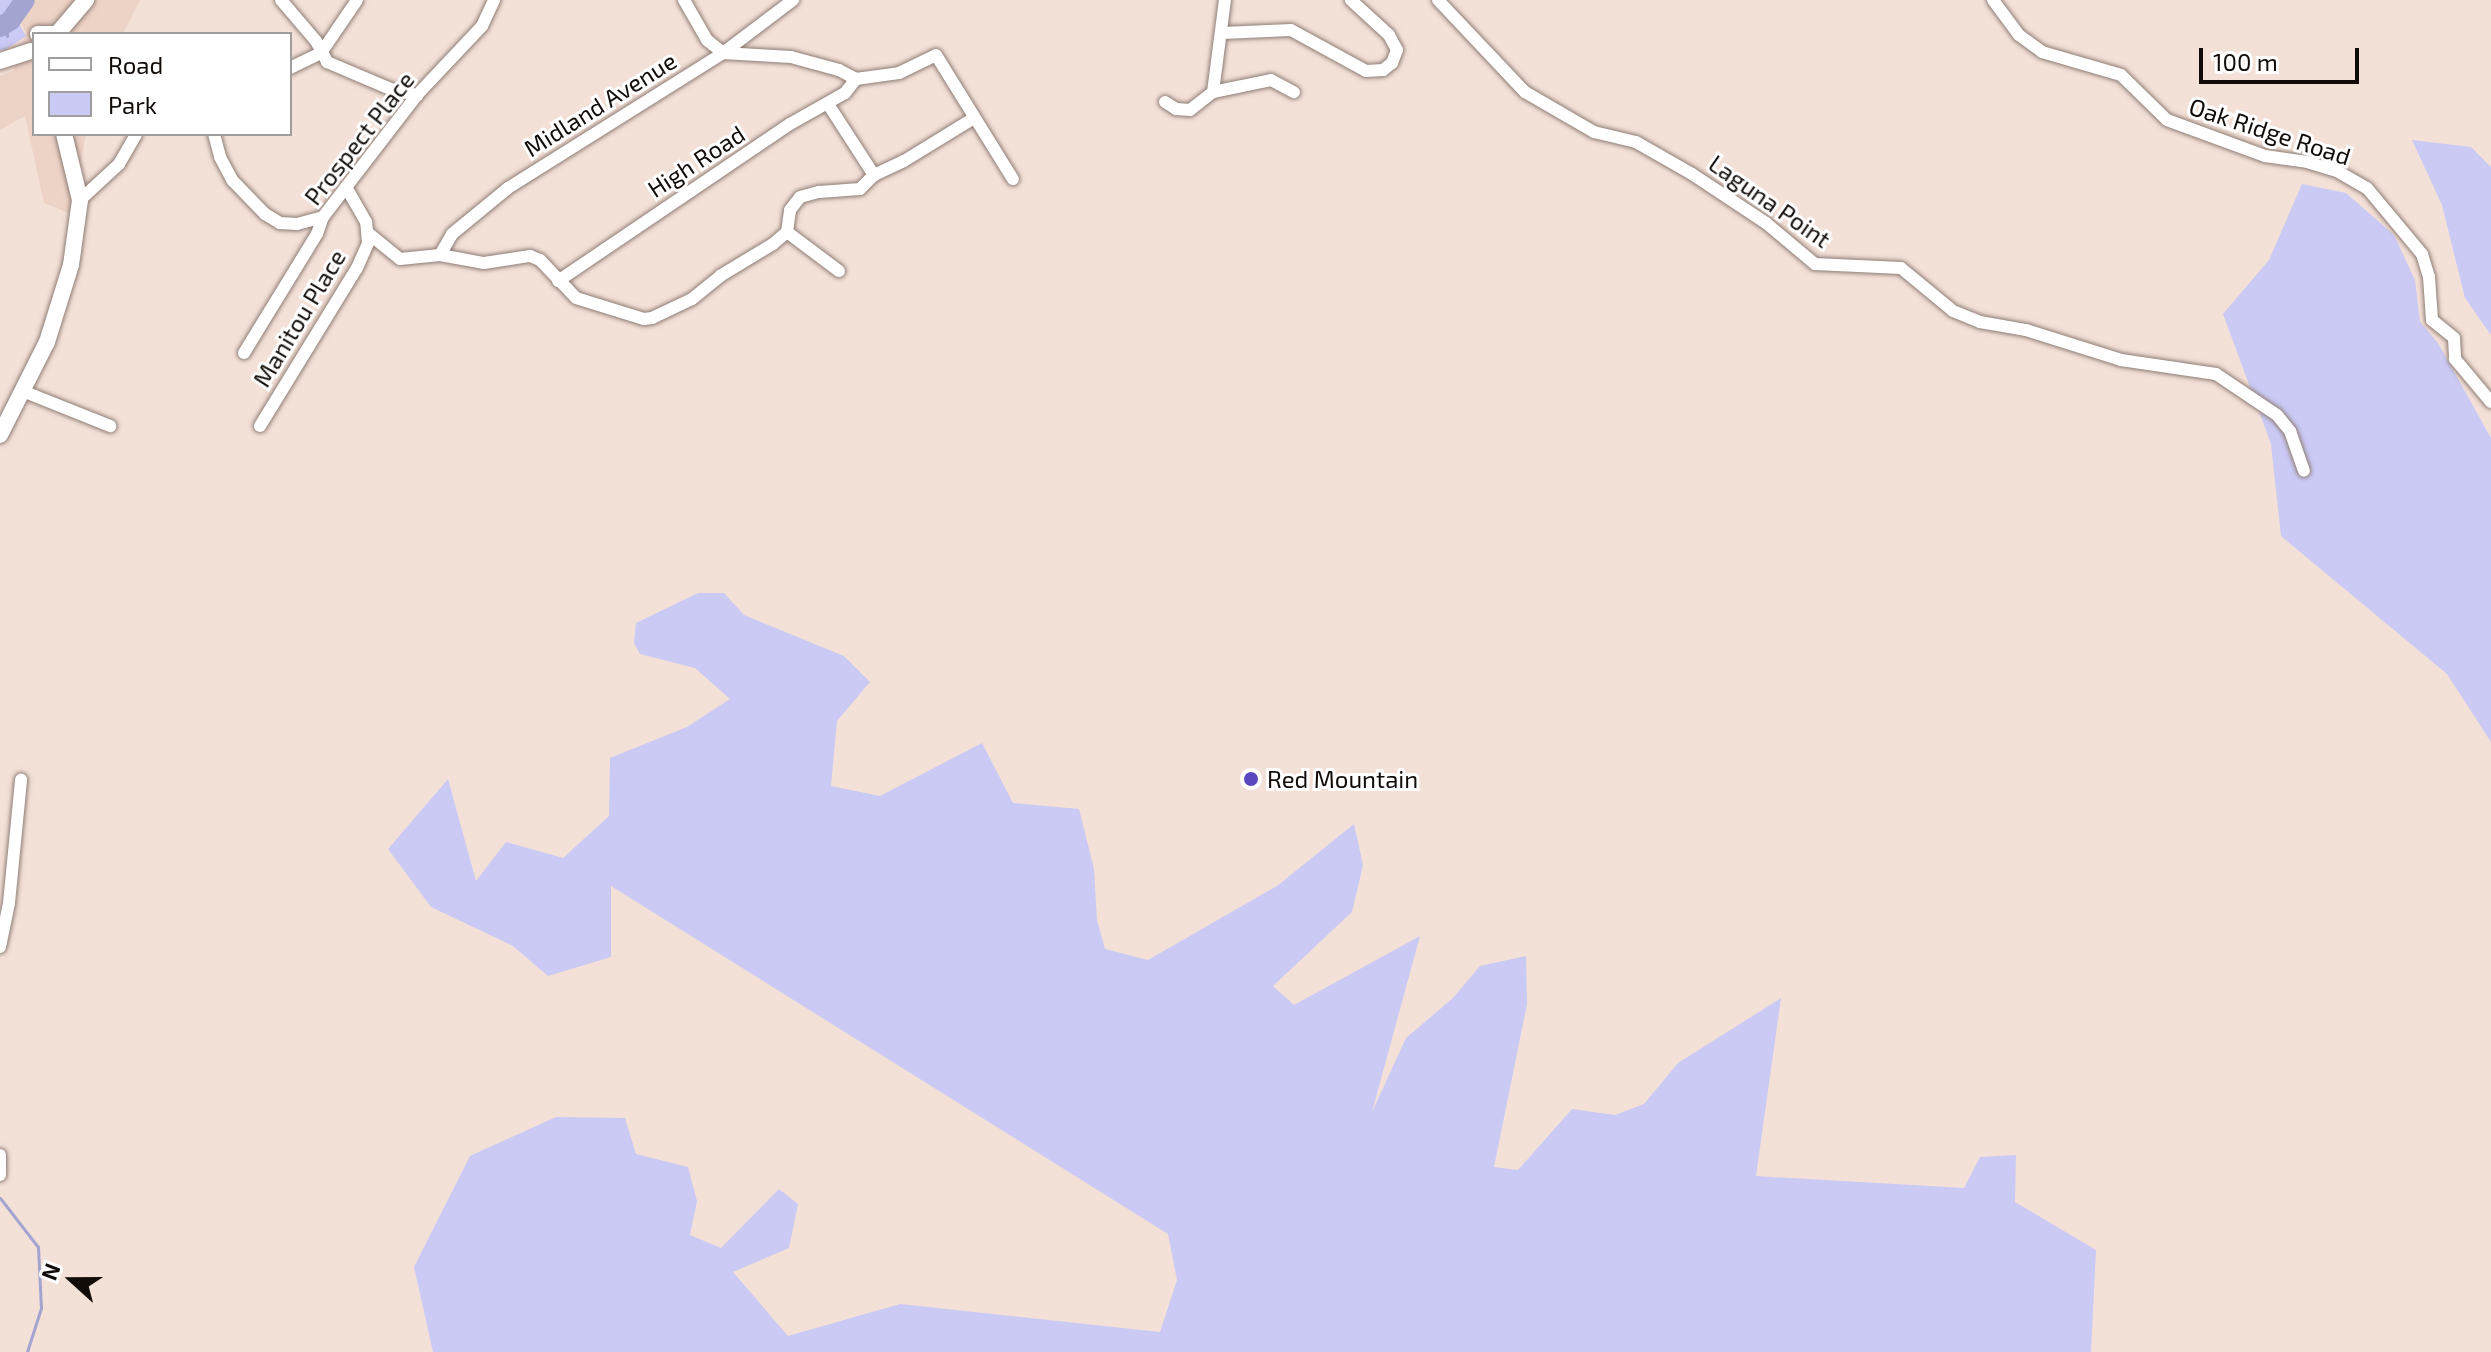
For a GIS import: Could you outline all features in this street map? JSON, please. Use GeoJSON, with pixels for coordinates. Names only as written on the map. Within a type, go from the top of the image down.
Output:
{"type":"FeatureCollection","features":[{"type":"Feature","properties":{"kind":"street"},"geometry":{"type":"LineString","coordinates":[[57,32],[86,0]]}},
{"type":"Feature","properties":{"kind":"street"},"geometry":{"type":"LineString","coordinates":[[281,0],[316,41],[327,62],[358,77],[417,95]]}},
{"type":"Feature","properties":{"kind":"street"},"geometry":{"type":"LineString","coordinates":[[292,67],[321,53],[357,0]]}},
{"type":"Feature","properties":{"kind":"street","name":"Prospect Place"},"geometry":{"type":"LineString","coordinates":[[244,353],[317,234],[323,217],[417,95],[482,26],[494,0]]}},
{"type":"Feature","properties":{"kind":"street"},"geometry":{"type":"LineString","coordinates":[[684,0],[707,40],[723,53],[791,57],[839,70],[856,79],[899,73],[936,55],[1013,179]]}},
{"type":"Feature","properties":{"kind":"street","name":"Midland Avenue"},"geometry":{"type":"LineString","coordinates":[[440,255],[452,234],[508,188],[723,53],[744,33],[793,0]]}},
{"type":"Feature","properties":{"kind":"street"},"geometry":{"type":"LineString","coordinates":[[1213,92],[1225,0]]}},
{"type":"Feature","properties":{"kind":"street"},"geometry":{"type":"LineString","coordinates":[[1222,33],[1291,30],[1366,71],[1383,70],[1392,63],[1397,50],[1389,35],[1351,0]]}},
{"type":"Feature","properties":{"kind":"street","name":"Laguna Point"},"geometry":{"type":"LineString","coordinates":[[1438,0],[1525,92],[1594,132],[1636,142],[1692,174],[1766,223],[1815,264],[1901,268],[1953,311],[1980,322],[2026,330],[2121,360],[2216,374],[2277,415],[2290,431],[2304,471]]}},
{"type":"Feature","properties":{"kind":"street","name":"Oak Ridge Road"},"geometry":{"type":"LineString","coordinates":[[1993,0],[2019,35],[2042,52],[2121,75],[2167,120],[2265,156],[2307,162],[2337,171],[2367,188],[2422,254],[2429,277],[2432,320],[2454,338],[2455,359],[2491,402]]}},
{"type":"Feature","properties":{"kind":"street"},"geometry":{"type":"LineString","coordinates":[[0,61],[32,46]]}},
{"type":"Feature","properties":{"kind":"street","name":"High Road"},"geometry":{"type":"LineString","coordinates":[[558,281],[790,124],[845,93],[856,79]]}},
{"type":"Feature","properties":{"kind":"street"},"geometry":{"type":"LineString","coordinates":[[1165,102],[1176,109],[1190,110],[1213,92],[1271,80],[1294,92]]}},
{"type":"Feature","properties":{"kind":"street"},"geometry":{"type":"LineString","coordinates":[[828,104],[874,175]]}},
{"type":"Feature","properties":{"kind":"street"},"geometry":{"type":"LineString","coordinates":[[368,233],[400,259],[440,255],[484,263],[530,256],[540,260],[558,281],[587,303],[644,319],[692,299],[787,232],[790,210],[800,197],[819,192],[860,189],[874,175],[904,161],[974,118]]}},
{"type":"Feature","properties":{"kind":"street"},"geometry":{"type":"LineString","coordinates":[[0,435],[25,392],[62,305],[77,237],[80,200],[64,136]]}},
{"type":"Feature","properties":{"kind":"street"},"geometry":{"type":"LineString","coordinates":[[80,200],[119,164],[135,136]]}},
{"type":"Feature","properties":{"kind":"street","name":"Manitou Place"},"geometry":{"type":"LineString","coordinates":[[215,136],[220,157],[233,181],[265,214],[280,223],[297,224],[323,217]]}},
{"type":"Feature","properties":{"kind":"street","name":"Manitou Place"},"geometry":{"type":"LineString","coordinates":[[260,426],[357,268],[368,243],[368,233],[356,201],[346,187]]}},
{"type":"Feature","properties":{"kind":"street"},"geometry":{"type":"LineString","coordinates":[[787,232],[839,271]]}},
{"type":"Feature","properties":{"kind":"street"},"geometry":{"type":"LineString","coordinates":[[25,392],[110,426]]}},
{"type":"Feature","properties":{"kind":"street"},"geometry":{"type":"LineString","coordinates":[[0,947],[11,891],[21,780]]}},
{"type":"Feature","properties":{"kind":"street"},"geometry":{"type":"LineString","coordinates":[[0,1155],[0,1175]]}},
{"type":"Feature","properties":{"kind":"shaded area"},"geometry":{"type":"Polygon","coordinates":[[[27,0],[140,0],[124,32],[32,32],[32,136],[86,136],[71,214],[44,203],[25,116],[0,130],[0,76],[13,71],[26,33],[17,15],[27,0]]]}},
{"type":"Feature","properties":{"kind":"green space"},"geometry":{"type":"Polygon","coordinates":[[[0,0],[21,0],[13,13],[26,36],[5,50],[0,50],[0,0]]]}},
{"type":"Feature","properties":{"kind":"green space"},"geometry":{"type":"Polygon","coordinates":[[[2412,140],[2471,147],[2491,167],[2491,335],[2465,298],[2442,205],[2412,140]]]}},
{"type":"Feature","properties":{"kind":"green space"},"geometry":{"type":"Polygon","coordinates":[[[2302,184],[2346,193],[2394,235],[2415,280],[2420,322],[2438,343],[2491,438],[2491,742],[2447,674],[2281,536],[2271,444],[2223,314],[2269,260],[2302,184]]]}},
{"type":"Feature","properties":{"kind":"green space"},"geometry":{"type":"Polygon","coordinates":[[[698,593],[724,593],[744,615],[844,656],[870,682],[837,721],[831,786],[880,796],[982,743],[1013,803],[1079,809],[1094,869],[1097,920],[1105,949],[1148,960],[1277,886],[1354,824],[1363,865],[1352,912],[1273,986],[1294,1005],[1420,936],[1372,1112],[1406,1038],[1453,998],[1480,966],[1526,956],[1527,1004],[1494,1167],[1518,1170],[1572,1109],[1615,1115],[1644,1104],[1678,1063],[1781,998],[1756,1176],[1964,1188],[1980,1157],[2016,1155],[2015,1202],[2096,1250],[2091,1352],[433,1352],[414,1267],[470,1156],[556,1117],[625,1118],[636,1154],[688,1167],[697,1201],[690,1235],[721,1248],[779,1189],[798,1204],[789,1248],[733,1272],[788,1336],[900,1304],[1160,1332],[1177,1280],[1168,1234],[611,886],[611,957],[548,976],[513,946],[431,907],[388,849],[448,779],[476,881],[506,842],[563,858],[609,816],[610,758],[687,727],[730,699],[695,668],[640,654],[634,643],[636,623],[698,593]]]}},
{"type":"Feature","properties":{"kind":"waterway"},"geometry":{"type":"LineString","coordinates":[[0,27],[11,20],[25,0]]}},
{"type":"Feature","properties":{"kind":"waterway"},"geometry":{"type":"LineString","coordinates":[[7,24],[7,36]]}},
{"type":"Feature","properties":{"kind":"waterway"},"geometry":{"type":"LineString","coordinates":[[0,1198],[38,1247],[41,1308],[27,1352]]}},
{"type":"Feature","properties":{"kind":"place","name":"Red Mountain"},"geometry":{"type":"Point","coordinates":[1251,779]}}]}
